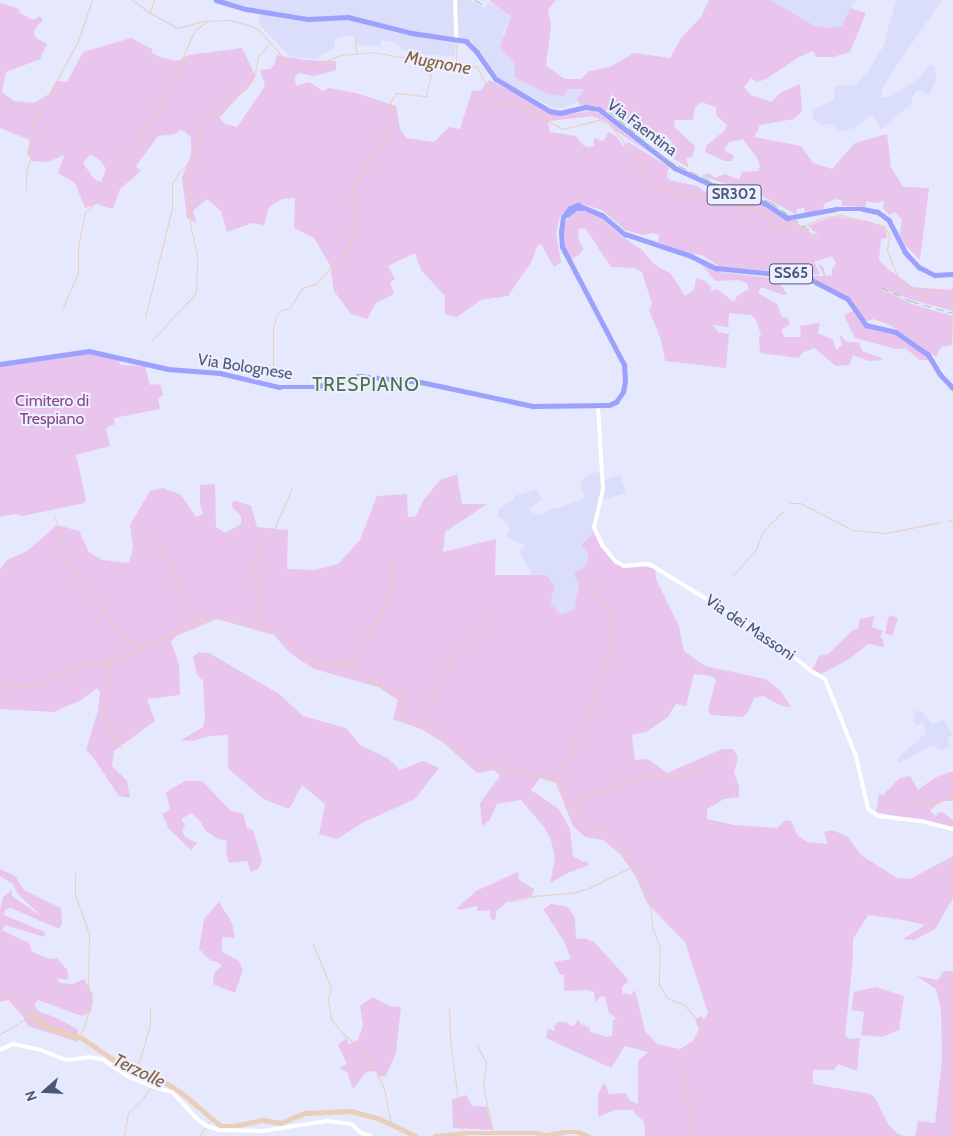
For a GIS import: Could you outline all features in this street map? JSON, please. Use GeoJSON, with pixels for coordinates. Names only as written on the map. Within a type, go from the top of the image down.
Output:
{"type":"FeatureCollection","features":[{"type":"Feature","properties":{"kind":"main road","name":"Via Faentina"},"geometry":{"type":"LineString","coordinates":[[216,0],[246,9],[304,18],[348,17],[412,33],[456,38],[469,43],[494,78],[552,112],[560,113],[586,107],[599,109],[675,168],[729,193],[761,201],[787,218],[836,209],[863,209],[878,212],[890,220],[905,252],[919,267],[935,275],[953,274]]}},
{"type":"Feature","properties":{"kind":"main road","name":"Via Bolognese"},"geometry":{"type":"LineString","coordinates":[[0,364],[89,351],[168,369],[220,372],[279,387],[315,387],[359,376],[421,382],[520,404],[604,406],[616,402],[623,392],[626,376],[624,365],[564,256],[561,232],[566,217],[575,209],[582,208],[598,213],[610,220],[625,234],[691,256],[716,268],[806,278],[848,299],[866,324],[896,332],[928,354],[940,374],[953,388]]}},
{"type":"Feature","properties":{"kind":"street"},"geometry":{"type":"LineString","coordinates":[[455,0],[456,38]]}},
{"type":"Feature","properties":{"kind":"street","name":"Via dei Massoni"},"geometry":{"type":"LineString","coordinates":[[598,406],[603,489],[594,527],[602,545],[615,561],[624,566],[651,565],[776,642],[811,671],[825,678],[856,756],[868,809],[878,816],[921,821],[953,829]]}},
{"type":"Feature","properties":{"kind":"street"},"geometry":{"type":"LineString","coordinates":[[0,1050],[6,1045],[19,1044],[66,1060],[89,1057],[102,1059],[122,1073],[151,1086],[172,1092],[195,1117],[204,1124],[219,1130],[262,1131],[327,1121],[351,1124],[361,1133],[371,1136]]}},
{"type":"Feature","properties":{"kind":"shaded area"},"geometry":{"type":"Polygon","coordinates":[[[211,0],[469,0],[485,8],[490,2],[504,9],[511,16],[503,33],[564,96],[568,89],[583,89],[583,93],[575,103],[562,108],[550,106],[503,81],[492,73],[470,41],[465,44],[456,42],[454,56],[430,55],[401,50],[399,44],[382,40],[380,46],[355,44],[354,36],[343,36],[335,39],[334,48],[316,59],[290,57],[259,24],[260,13],[227,7],[211,0]]]}},
{"type":"Feature","properties":{"kind":"shaded area"},"geometry":{"type":"Polygon","coordinates":[[[770,0],[857,0],[850,8],[842,26],[831,28],[815,26],[770,0]]]}},
{"type":"Feature","properties":{"kind":"shaded area"},"geometry":{"type":"Polygon","coordinates":[[[896,0],[942,0],[882,89],[882,97],[890,97],[921,77],[930,64],[935,67],[936,72],[935,83],[929,95],[919,90],[915,92],[910,105],[881,129],[872,115],[854,128],[842,131],[838,130],[834,125],[821,124],[813,120],[812,110],[834,100],[834,86],[856,85],[868,71],[883,47],[896,0]]]}},
{"type":"Feature","properties":{"kind":"shaded area"},"geometry":{"type":"Polygon","coordinates":[[[595,472],[603,474],[605,480],[620,475],[626,493],[601,500],[595,525],[596,531],[581,545],[588,552],[587,564],[574,574],[579,584],[574,611],[561,614],[551,604],[555,587],[546,575],[532,575],[519,551],[526,546],[506,537],[510,528],[501,518],[497,518],[499,509],[514,499],[514,496],[537,489],[542,500],[529,509],[533,513],[540,515],[552,508],[558,508],[585,498],[580,484],[586,476],[595,472]]]}},
{"type":"Feature","properties":{"kind":"shaded area"},"geometry":{"type":"Polygon","coordinates":[[[916,710],[923,713],[932,724],[944,719],[952,735],[947,738],[950,745],[942,751],[933,745],[899,763],[898,758],[926,733],[923,722],[917,726],[913,720],[916,710]]]}},
{"type":"Feature","properties":{"kind":"green space"},"geometry":{"type":"Polygon","coordinates":[[[489,0],[556,0],[548,10],[551,26],[546,66],[565,79],[581,79],[589,71],[610,67],[634,53],[670,58],[681,38],[701,17],[709,0],[770,0],[815,26],[831,28],[842,26],[850,8],[866,13],[850,52],[833,57],[816,57],[813,51],[799,57],[766,79],[757,82],[751,78],[744,87],[751,95],[771,102],[780,93],[800,84],[802,111],[794,119],[760,125],[754,137],[801,146],[813,163],[832,169],[855,143],[887,134],[891,167],[903,187],[929,188],[920,260],[904,244],[900,235],[902,220],[895,212],[889,215],[883,208],[884,201],[877,203],[867,201],[865,207],[842,206],[841,200],[836,199],[825,203],[823,209],[805,214],[804,208],[797,209],[797,215],[760,195],[702,176],[708,173],[715,178],[725,174],[739,180],[742,172],[758,171],[760,166],[757,158],[743,139],[729,142],[724,150],[734,156],[732,161],[725,161],[705,152],[706,146],[725,130],[727,125],[716,115],[716,107],[701,102],[695,107],[693,120],[675,120],[674,127],[695,146],[693,156],[686,159],[689,168],[653,146],[669,152],[673,150],[674,145],[666,135],[654,142],[609,109],[605,111],[597,106],[580,105],[577,99],[583,93],[583,89],[568,89],[564,96],[548,94],[515,77],[514,63],[500,47],[511,16],[489,0]]]}},
{"type":"Feature","properties":{"kind":"green space"},"geometry":{"type":"Polygon","coordinates":[[[0,3],[19,9],[20,13],[33,20],[40,16],[43,20],[37,26],[34,33],[36,38],[47,44],[40,59],[6,72],[2,92],[14,101],[34,103],[49,94],[56,81],[67,82],[83,52],[131,38],[152,49],[152,53],[160,57],[177,61],[189,55],[242,48],[255,75],[254,80],[219,118],[226,124],[237,127],[265,86],[260,70],[270,69],[274,65],[277,55],[304,60],[336,61],[336,70],[314,76],[299,73],[294,78],[297,86],[309,82],[323,91],[329,88],[356,93],[396,106],[400,129],[406,138],[434,142],[449,127],[460,129],[472,91],[481,90],[489,80],[559,115],[593,111],[600,114],[650,153],[616,131],[607,122],[592,116],[550,121],[548,123],[550,132],[576,136],[583,145],[588,147],[595,146],[593,142],[595,138],[603,141],[609,132],[616,136],[623,146],[628,142],[669,167],[667,175],[669,180],[697,186],[705,192],[717,191],[737,199],[762,204],[785,219],[793,220],[816,237],[818,235],[808,226],[826,219],[838,217],[868,221],[885,227],[887,238],[881,239],[879,260],[913,287],[951,290],[953,286],[953,311],[912,300],[880,288],[912,304],[953,316],[952,345],[941,347],[936,357],[890,325],[873,319],[865,320],[851,299],[812,278],[813,276],[824,276],[818,264],[823,267],[826,276],[832,275],[832,269],[836,263],[832,256],[814,262],[820,274],[815,275],[804,269],[802,273],[720,267],[702,255],[684,252],[658,242],[659,235],[653,233],[643,235],[625,230],[602,210],[579,203],[569,207],[560,216],[556,233],[561,262],[554,267],[541,244],[537,246],[532,261],[508,296],[481,300],[457,317],[445,314],[445,296],[421,270],[415,253],[388,266],[395,279],[390,283],[394,294],[376,303],[367,319],[351,314],[334,291],[330,265],[314,238],[294,228],[295,198],[282,199],[269,207],[264,225],[252,223],[227,232],[221,211],[207,199],[193,211],[197,223],[187,218],[182,177],[191,155],[191,137],[181,129],[175,134],[158,136],[136,166],[141,171],[120,189],[113,209],[97,204],[85,208],[75,183],[58,173],[64,155],[48,162],[32,161],[27,154],[30,140],[0,128],[0,3]],[[90,154],[83,163],[94,179],[101,182],[106,169],[101,161],[90,154]]]}},
{"type":"Feature","properties":{"kind":"green space"},"geometry":{"type":"Polygon","coordinates":[[[579,211],[591,212],[600,217],[620,235],[641,249],[654,264],[671,274],[685,296],[694,290],[696,278],[705,281],[711,287],[711,291],[717,289],[734,302],[737,296],[749,289],[747,283],[738,280],[715,281],[702,265],[694,259],[721,272],[771,278],[781,285],[787,294],[783,295],[761,287],[758,293],[777,304],[782,317],[787,317],[790,324],[781,330],[784,337],[801,337],[800,326],[820,323],[818,333],[833,340],[836,350],[842,345],[839,334],[847,342],[859,342],[862,351],[882,358],[882,360],[869,361],[853,355],[849,365],[836,366],[814,348],[802,353],[799,358],[760,353],[759,338],[761,334],[756,320],[751,315],[729,313],[728,327],[713,325],[718,332],[729,334],[726,368],[665,361],[661,340],[649,310],[652,304],[642,272],[634,268],[611,267],[585,228],[579,229],[578,238],[583,249],[580,254],[569,261],[565,249],[564,229],[567,219],[579,211]]]}},
{"type":"Feature","properties":{"kind":"green space"},"geometry":{"type":"Polygon","coordinates":[[[853,311],[864,326],[893,333],[919,350],[928,360],[920,360],[905,348],[896,349],[855,338],[844,315],[853,311]]]}},
{"type":"Feature","properties":{"kind":"green space","name":"Cimitero di Trespiano"},"geometry":{"type":"Polygon","coordinates":[[[83,353],[118,358],[120,365],[145,366],[150,385],[158,384],[161,386],[163,395],[158,398],[160,409],[114,418],[115,424],[106,428],[110,446],[76,455],[86,499],[85,503],[22,516],[15,514],[0,517],[0,367],[83,353]]]}},
{"type":"Feature","properties":{"kind":"green space"},"geometry":{"type":"Polygon","coordinates":[[[457,474],[462,504],[487,504],[445,532],[443,552],[496,539],[495,575],[546,575],[555,587],[551,604],[561,614],[574,610],[579,584],[574,574],[587,564],[588,552],[581,545],[594,533],[602,548],[622,567],[643,566],[655,569],[656,579],[679,626],[684,651],[705,666],[765,679],[780,690],[791,707],[782,706],[763,696],[754,698],[748,712],[742,717],[711,715],[708,710],[716,680],[711,676],[694,674],[686,706],[676,704],[668,717],[646,732],[632,735],[635,760],[648,759],[667,773],[722,749],[733,749],[738,757],[734,773],[739,786],[739,797],[724,799],[707,809],[707,819],[734,825],[777,828],[786,820],[792,822],[797,835],[807,842],[828,844],[824,832],[832,830],[847,836],[861,855],[897,878],[910,879],[953,856],[953,898],[935,929],[914,940],[903,939],[925,925],[868,915],[853,939],[853,959],[845,1035],[849,1039],[860,1038],[857,1071],[838,1064],[834,1070],[813,1070],[813,1084],[870,1094],[875,1098],[888,1124],[898,1134],[904,1136],[645,1136],[644,1122],[632,1110],[615,1110],[598,1117],[598,1095],[603,1084],[606,1085],[609,1094],[626,1093],[629,1100],[638,1104],[638,1061],[648,1052],[625,1046],[611,1068],[546,1038],[548,1029],[555,1031],[554,1026],[558,1022],[566,1022],[571,1026],[575,1025],[578,1019],[581,1024],[590,1028],[590,1032],[607,1037],[612,1036],[613,1020],[617,1019],[609,1013],[605,997],[602,996],[595,1002],[594,992],[587,990],[564,991],[564,974],[560,975],[554,962],[571,959],[564,941],[543,909],[551,904],[568,907],[575,918],[576,939],[584,938],[594,942],[626,977],[628,982],[622,987],[622,993],[631,995],[635,990],[645,1031],[657,1044],[680,1049],[693,1041],[699,1029],[695,1020],[701,1016],[704,1020],[708,1013],[685,942],[647,903],[636,877],[620,854],[603,840],[585,837],[573,826],[556,783],[540,778],[531,790],[559,809],[570,829],[573,856],[583,862],[587,861],[589,865],[568,873],[550,883],[555,858],[551,840],[544,827],[521,800],[497,804],[490,820],[482,826],[480,803],[500,776],[494,770],[477,773],[444,743],[421,729],[393,719],[398,700],[378,687],[314,669],[290,653],[274,635],[217,619],[176,636],[171,642],[179,664],[180,695],[147,699],[155,721],[114,751],[112,766],[127,781],[130,798],[119,796],[93,757],[86,750],[98,710],[100,692],[97,688],[81,700],[54,712],[0,709],[0,570],[7,560],[27,551],[57,525],[79,531],[89,552],[102,560],[129,563],[133,547],[130,525],[150,491],[163,488],[181,495],[196,517],[203,514],[200,504],[200,485],[215,484],[216,527],[225,533],[241,524],[241,516],[231,506],[234,500],[251,506],[257,527],[288,530],[287,569],[314,570],[338,564],[360,540],[377,496],[407,494],[408,517],[416,516],[423,501],[440,480],[457,474]]]}},
{"type":"Feature","properties":{"kind":"green space"},"geometry":{"type":"Polygon","coordinates":[[[889,615],[898,618],[892,636],[885,633],[889,615]]]}},
{"type":"Feature","properties":{"kind":"green space"},"geometry":{"type":"Polygon","coordinates":[[[874,616],[872,627],[883,631],[880,637],[883,639],[884,647],[868,644],[849,659],[821,674],[812,670],[819,656],[828,654],[853,630],[858,629],[860,619],[874,616]]]}},
{"type":"Feature","properties":{"kind":"green space"},"geometry":{"type":"Polygon","coordinates":[[[199,652],[209,653],[279,694],[303,716],[346,728],[360,745],[389,759],[400,770],[423,761],[439,768],[415,799],[362,823],[337,839],[319,834],[325,804],[302,785],[289,809],[263,799],[228,768],[228,735],[209,736],[192,741],[181,740],[202,728],[205,721],[203,681],[197,675],[193,657],[199,652]]]}},
{"type":"Feature","properties":{"kind":"green space"},"geometry":{"type":"Polygon","coordinates":[[[953,771],[953,801],[945,801],[936,805],[930,811],[936,816],[939,812],[944,813],[953,820],[953,828],[876,812],[879,794],[883,795],[900,778],[910,776],[918,790],[934,778],[953,771]]]}},
{"type":"Feature","properties":{"kind":"green space"},"geometry":{"type":"Polygon","coordinates":[[[185,781],[202,781],[231,811],[243,813],[247,828],[253,830],[262,860],[259,868],[251,872],[247,861],[229,863],[226,852],[227,841],[216,838],[205,830],[201,822],[192,813],[181,819],[185,825],[182,831],[185,837],[197,843],[191,850],[169,829],[162,814],[170,810],[166,792],[185,781]]]}},
{"type":"Feature","properties":{"kind":"green space"},"geometry":{"type":"Polygon","coordinates":[[[0,869],[15,876],[24,890],[61,908],[62,924],[59,929],[11,908],[5,910],[4,915],[45,932],[44,937],[5,925],[2,930],[29,943],[32,952],[50,959],[57,958],[67,970],[69,976],[66,980],[57,978],[60,983],[73,984],[84,979],[93,995],[91,1011],[82,1016],[38,1000],[34,1005],[38,1011],[59,1019],[78,1030],[78,1042],[28,1026],[22,1015],[8,1000],[0,1002],[0,910],[3,897],[12,890],[12,896],[42,917],[17,893],[13,884],[0,876],[0,869]]]}},
{"type":"Feature","properties":{"kind":"green space"},"geometry":{"type":"Polygon","coordinates":[[[518,872],[519,880],[534,889],[532,896],[507,902],[497,910],[495,920],[491,919],[490,910],[478,911],[477,906],[458,910],[457,908],[476,891],[518,872]]]}},
{"type":"Feature","properties":{"kind":"green space"},"geometry":{"type":"Polygon","coordinates":[[[219,902],[232,923],[235,938],[222,937],[222,952],[239,961],[243,970],[235,993],[213,984],[214,973],[222,966],[216,961],[211,961],[199,949],[204,919],[219,902]]]}},
{"type":"Feature","properties":{"kind":"green space"},"geometry":{"type":"Polygon","coordinates":[[[944,971],[953,971],[953,1136],[915,1136],[918,1121],[935,1123],[942,1060],[941,1009],[936,989],[917,976],[938,980],[944,971]]]}},
{"type":"Feature","properties":{"kind":"green space"},"geometry":{"type":"Polygon","coordinates":[[[876,987],[904,996],[899,1030],[882,1037],[861,1035],[864,1012],[851,1010],[854,992],[876,987]]]}},
{"type":"Feature","properties":{"kind":"green space"},"geometry":{"type":"Polygon","coordinates":[[[373,997],[389,1006],[401,1007],[396,1053],[386,1076],[378,1077],[376,1071],[366,1072],[353,1089],[347,1072],[339,1068],[347,1064],[338,1045],[346,1038],[349,1044],[358,1040],[363,1025],[360,1006],[373,997]]]}},
{"type":"Feature","properties":{"kind":"green space"},"geometry":{"type":"Polygon","coordinates":[[[466,1095],[472,1106],[487,1107],[492,1130],[453,1128],[452,1100],[466,1095]]]}},
{"type":"Feature","properties":{"kind":"waterway"},"geometry":{"type":"LineString","coordinates":[[26,190],[26,171],[31,158],[33,124],[78,41],[92,0]]}},
{"type":"Feature","properties":{"kind":"waterway","name":"Mugnone"},"geometry":{"type":"LineString","coordinates":[[132,0],[150,13],[177,28],[203,21],[229,20],[252,26],[260,31],[286,61],[304,68],[340,55],[373,52],[434,63],[477,67],[492,97],[497,101],[533,113],[563,129],[599,120],[609,124],[637,158],[646,177],[652,183],[666,190],[677,194],[705,195],[738,206],[759,209],[772,224],[782,229],[801,227],[822,218],[841,215],[885,226],[889,236],[887,251],[899,279],[908,289],[931,294],[947,291],[953,293]]}},
{"type":"Feature","properties":{"kind":"waterway"},"geometry":{"type":"LineString","coordinates":[[149,13],[154,0]]}},
{"type":"Feature","properties":{"kind":"waterway"},"geometry":{"type":"LineString","coordinates":[[63,307],[78,274],[78,247],[85,212],[103,195],[123,158],[135,145],[142,130],[162,104],[195,30],[206,22]]}},
{"type":"Feature","properties":{"kind":"waterway"},"geometry":{"type":"LineString","coordinates":[[357,39],[355,47],[357,53]]}},
{"type":"Feature","properties":{"kind":"waterway"},"geometry":{"type":"LineString","coordinates":[[456,64],[457,41]]}},
{"type":"Feature","properties":{"kind":"waterway"},"geometry":{"type":"LineString","coordinates":[[151,341],[196,293],[197,256],[190,222],[191,205],[187,177],[195,158],[198,135],[212,116],[247,88],[255,74],[258,56],[270,43]]}},
{"type":"Feature","properties":{"kind":"waterway"},"geometry":{"type":"LineString","coordinates":[[273,366],[273,329],[276,316],[283,309],[289,309],[302,288],[315,284],[348,249],[356,213],[351,198],[352,190],[364,167],[387,135],[391,111],[390,103],[396,93],[426,96],[433,64]]}},
{"type":"Feature","properties":{"kind":"waterway"},"geometry":{"type":"LineString","coordinates":[[145,317],[172,208],[172,184],[179,172],[195,156]]}},
{"type":"Feature","properties":{"kind":"waterway"},"geometry":{"type":"LineString","coordinates":[[262,627],[254,573],[258,554],[262,543],[275,527],[292,488]]}},
{"type":"Feature","properties":{"kind":"waterway"},"geometry":{"type":"LineString","coordinates":[[790,503],[800,503],[849,528]]}},
{"type":"Feature","properties":{"kind":"waterway"},"geometry":{"type":"LineString","coordinates":[[732,576],[756,549],[763,531],[784,510]]}},
{"type":"Feature","properties":{"kind":"waterway"},"geometry":{"type":"LineString","coordinates":[[55,517],[67,566],[85,584],[116,629],[137,649]]}},
{"type":"Feature","properties":{"kind":"waterway"},"geometry":{"type":"LineString","coordinates":[[947,521],[953,520]]}},
{"type":"Feature","properties":{"kind":"waterway"},"geometry":{"type":"LineString","coordinates":[[133,521],[154,541],[167,560],[196,623]]}},
{"type":"Feature","properties":{"kind":"waterway"},"geometry":{"type":"LineString","coordinates":[[852,530],[886,533],[941,522]]}},
{"type":"Feature","properties":{"kind":"waterway"},"geometry":{"type":"LineString","coordinates":[[348,665],[358,645],[376,622],[393,585],[391,564]]}},
{"type":"Feature","properties":{"kind":"waterway"},"geometry":{"type":"LineString","coordinates":[[555,778],[570,755],[600,686],[611,646],[612,621],[607,607],[587,579]]}},
{"type":"Feature","properties":{"kind":"waterway"},"geometry":{"type":"LineString","coordinates":[[0,688],[34,685],[83,666],[109,662],[206,618],[221,616],[231,618],[239,623],[275,630],[288,639],[309,661],[319,665],[354,667],[379,685],[399,693],[402,695],[403,718],[406,721],[422,724],[472,762],[556,780],[580,819],[594,830],[611,835],[644,883],[650,902],[652,927],[660,947],[659,984],[667,998],[684,1005],[696,1018],[700,1026],[700,1035],[682,1052],[681,1056],[685,1093],[693,1117],[693,1136]]}},
{"type":"Feature","properties":{"kind":"waterway"},"geometry":{"type":"LineString","coordinates":[[422,723],[429,703],[451,662],[491,621]]}},
{"type":"Feature","properties":{"kind":"waterway"},"geometry":{"type":"LineString","coordinates":[[109,662],[110,674],[102,718],[121,748]]}},
{"type":"Feature","properties":{"kind":"waterway"},"geometry":{"type":"LineString","coordinates":[[571,804],[619,783],[637,778],[680,775],[722,758]]}},
{"type":"Feature","properties":{"kind":"waterway"},"geometry":{"type":"LineString","coordinates":[[888,807],[953,798]]}},
{"type":"Feature","properties":{"kind":"waterway"},"geometry":{"type":"LineString","coordinates":[[511,901],[534,896],[572,893],[589,888],[631,867]]}},
{"type":"Feature","properties":{"kind":"waterway"},"geometry":{"type":"LineString","coordinates":[[75,873],[75,894],[89,934],[88,985],[92,1002],[80,1037]]}},
{"type":"Feature","properties":{"kind":"waterway"},"geometry":{"type":"LineString","coordinates":[[313,944],[331,988],[328,1000],[331,1019],[342,1033],[360,1048],[376,1071],[384,1089],[391,1124]]}},
{"type":"Feature","properties":{"kind":"waterway"},"geometry":{"type":"LineString","coordinates":[[0,994],[21,1001],[32,1015],[19,1023]]}},
{"type":"Feature","properties":{"kind":"waterway"},"geometry":{"type":"LineString","coordinates":[[136,1071],[150,1025],[150,1008]]}},
{"type":"Feature","properties":{"kind":"waterway"},"geometry":{"type":"LineString","coordinates":[[449,1009],[450,1038],[462,1133]]}},
{"type":"Feature","properties":{"kind":"waterway","name":"Terzolle"},"geometry":{"type":"LineString","coordinates":[[32,1015],[49,1028],[82,1038],[117,1062],[166,1083],[182,1093],[221,1126],[234,1126],[263,1120],[281,1123],[305,1113],[351,1111],[378,1118],[416,1136]]}},
{"type":"Feature","properties":{"kind":"waterway"},"geometry":{"type":"LineString","coordinates":[[0,1034],[17,1024]]}},
{"type":"Feature","properties":{"kind":"waterway"},"geometry":{"type":"LineString","coordinates":[[477,1045],[486,1063],[483,1086],[493,1133]]}},
{"type":"Feature","properties":{"kind":"waterway","name":"Terzolle"},"geometry":{"type":"LineString","coordinates":[[152,1084],[155,1078]]}},
{"type":"Feature","properties":{"kind":"waterway"},"geometry":{"type":"LineString","coordinates":[[124,1136],[128,1113],[150,1088]]}},
{"type":"Feature","properties":{"kind":"waterway"},"geometry":{"type":"LineString","coordinates":[[199,1136],[212,1118]]}},
{"type":"Feature","properties":{"kind":"waterway","name":"Terzolle"},"geometry":{"type":"LineString","coordinates":[[435,1136],[464,1133],[538,1133],[545,1135],[563,1132],[578,1132],[588,1136]]}},
{"type":"Feature","properties":{"kind":"railway"},"geometry":{"type":"LineString","coordinates":[[475,0],[485,6]]}},
{"type":"Feature","properties":{"kind":"railway"},"geometry":{"type":"LineString","coordinates":[[609,111],[667,160],[715,183],[771,202],[817,236]]}},
{"type":"Feature","properties":{"kind":"railway"},"geometry":{"type":"LineString","coordinates":[[881,287],[911,301],[953,313]]}},
{"type":"Feature","properties":{"kind":"district","name":"TRESPIANO"},"geometry":{"type":"Point","coordinates":[366,385]}}]}
